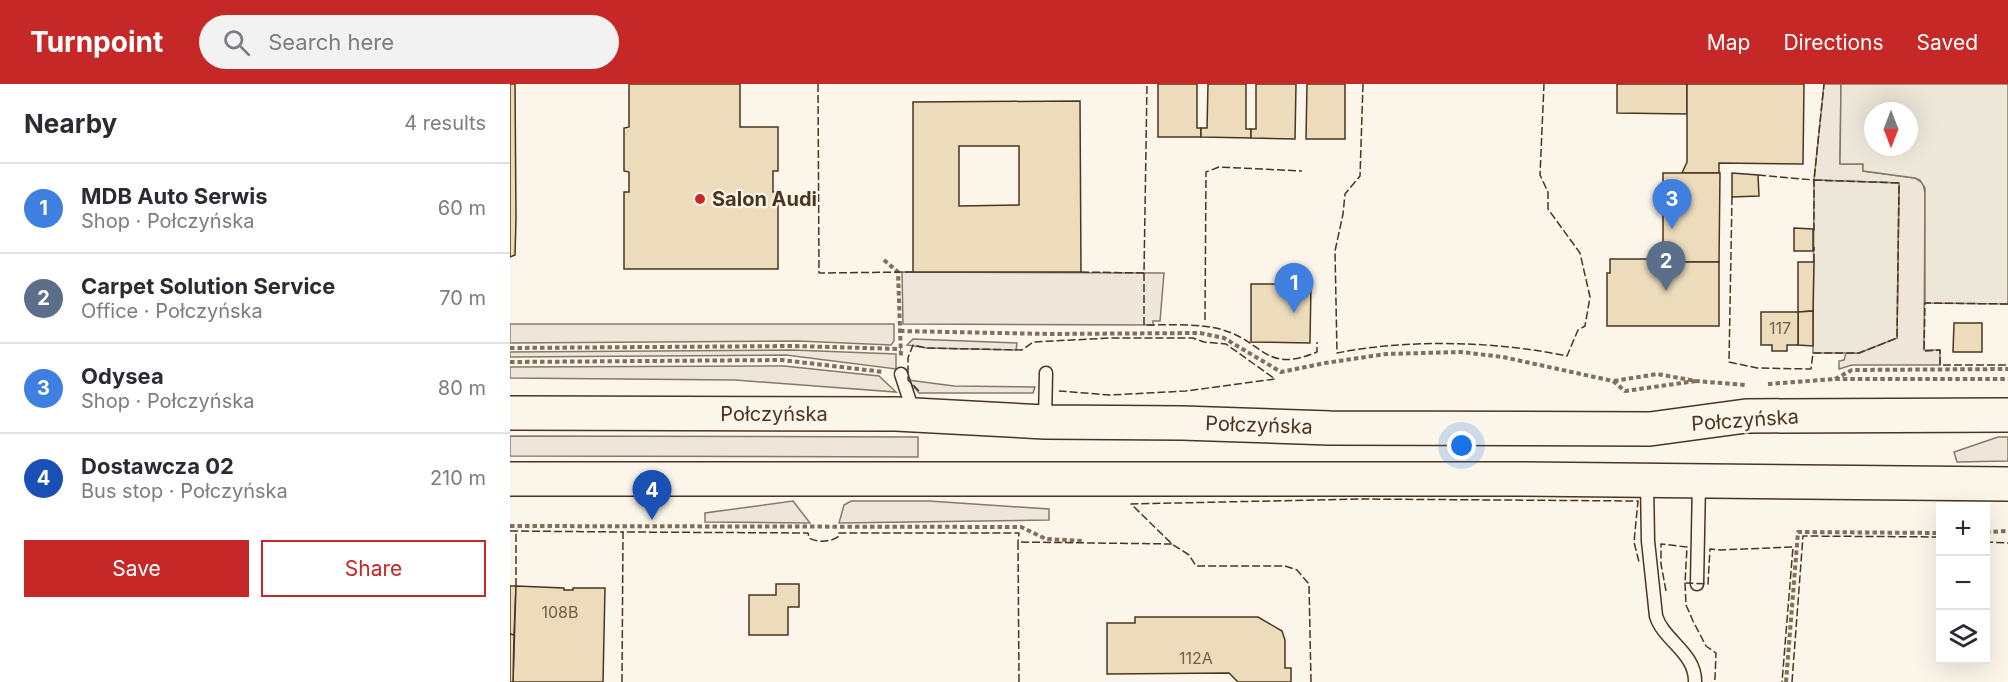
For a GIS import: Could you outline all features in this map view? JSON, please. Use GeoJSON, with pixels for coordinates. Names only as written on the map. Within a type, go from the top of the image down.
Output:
{"type":"FeatureCollection","features":[{"type":"Feature","properties":{"kind":"main road","name":"Połczyńska"},"geometry":{"type":"LineString","coordinates":[[510,413],[915,415],[1045,422],[1182,423],[1330,428],[1650,429],[1746,416],[2008,415]]}},
{"type":"Feature","properties":{"kind":"main road"},"geometry":{"type":"LineString","coordinates":[[510,479],[1699,481],[2008,484]]}},
{"type":"Feature","properties":{"kind":"lane"},"geometry":{"type":"LineString","coordinates":[[1045,422],[1046,373]]}},
{"type":"Feature","properties":{"kind":"lane"},"geometry":{"type":"LineString","coordinates":[[896,374],[915,415]]}},
{"type":"Feature","properties":{"kind":"lane"},"geometry":{"type":"LineString","coordinates":[[1647,481],[1648,541],[1656,615],[1659,626],[1686,656],[1695,682]]}},
{"type":"Feature","properties":{"kind":"lane"},"geometry":{"type":"LineString","coordinates":[[1697,584],[1699,481]]}},
{"type":"Feature","properties":{"kind":"path"},"geometry":{"type":"LineString","coordinates":[[510,348],[794,346],[900,349],[898,272],[884,260]]}},
{"type":"Feature","properties":{"kind":"path"},"geometry":{"type":"LineString","coordinates":[[900,331],[1049,334],[1200,333],[1224,338],[1281,372],[1386,354],[1461,352],[1503,357],[1613,381],[1657,374],[1696,381],[1755,385]]}},
{"type":"Feature","properties":{"kind":"path"},"geometry":{"type":"LineString","coordinates":[[510,362],[782,360],[896,374]]}},
{"type":"Feature","properties":{"kind":"path"},"geometry":{"type":"LineString","coordinates":[[1834,379],[1852,370],[2008,369]]}},
{"type":"Feature","properties":{"kind":"path"},"geometry":{"type":"LineString","coordinates":[[1766,384],[1834,379],[2008,379]]}},
{"type":"Feature","properties":{"kind":"path"},"geometry":{"type":"LineString","coordinates":[[1613,381],[1625,391],[1664,385],[1681,385],[1696,381]]}},
{"type":"Feature","properties":{"kind":"path"},"geometry":{"type":"LineString","coordinates":[[510,526],[1021,527],[1046,539],[1084,541]]}},
{"type":"Feature","properties":{"kind":"path"},"geometry":{"type":"LineString","coordinates":[[1990,532],[2008,531]]}},
{"type":"Feature","properties":{"kind":"path"},"geometry":{"type":"LineString","coordinates":[[1786,682],[1798,532],[1936,533]]}},
{"type":"Feature","properties":{"kind":"shaded area"},"geometry":{"type":"Polygon","coordinates":[[[1824,84],[1841,84],[1840,164],[1863,164],[1863,171],[1915,178],[1923,183],[1925,193],[1924,350],[1940,350],[1940,365],[1852,365],[1839,369],[1839,361],[1844,360],[1846,353],[1859,353],[1897,338],[1899,183],[1814,180],[1824,84]]]}},
{"type":"Feature","properties":{"kind":"shaded area"},"geometry":{"type":"Polygon","coordinates":[[[1841,84],[2008,84],[2008,304],[1925,303],[1925,188],[1920,180],[1915,178],[1863,171],[1863,164],[1840,164],[1841,84]]]}},
{"type":"Feature","properties":{"kind":"shaded area"},"geometry":{"type":"Polygon","coordinates":[[[1814,180],[1899,183],[1897,338],[1859,353],[1813,353],[1814,180]]]}},
{"type":"Feature","properties":{"kind":"shaded area"},"geometry":{"type":"Polygon","coordinates":[[[902,272],[1164,273],[1160,321],[1153,321],[1153,325],[903,324],[902,272]]]}},
{"type":"Feature","properties":{"kind":"shaded area"},"geometry":{"type":"Polygon","coordinates":[[[510,324],[894,324],[894,341],[891,345],[798,341],[510,343],[510,324]]]}},
{"type":"Feature","properties":{"kind":"shaded area"},"geometry":{"type":"Polygon","coordinates":[[[913,339],[1017,343],[1016,350],[927,348],[907,345],[913,339]]]}},
{"type":"Feature","properties":{"kind":"shaded area"},"geometry":{"type":"Polygon","coordinates":[[[792,350],[896,354],[896,369],[786,355],[510,357],[510,352],[792,350]]]}},
{"type":"Feature","properties":{"kind":"shaded area"},"geometry":{"type":"Polygon","coordinates":[[[784,366],[879,376],[896,392],[735,380],[510,378],[510,367],[784,366]]]}},
{"type":"Feature","properties":{"kind":"shaded area"},"geometry":{"type":"Polygon","coordinates":[[[908,380],[954,386],[1035,387],[1033,393],[919,393],[908,380]]]}},
{"type":"Feature","properties":{"kind":"shaded area"},"geometry":{"type":"Polygon","coordinates":[[[510,436],[918,437],[918,457],[510,456],[510,436]]]}},
{"type":"Feature","properties":{"kind":"shaded area"},"geometry":{"type":"Polygon","coordinates":[[[1998,437],[2008,437],[2008,461],[1957,462],[1954,452],[1998,437]]]}},
{"type":"Feature","properties":{"kind":"shaded area"},"geometry":{"type":"Polygon","coordinates":[[[793,501],[810,523],[705,522],[705,513],[793,501]]]}},
{"type":"Feature","properties":{"kind":"shaded area"},"geometry":{"type":"Polygon","coordinates":[[[851,501],[929,501],[1049,509],[1049,520],[839,523],[844,505],[851,501]]]}},
{"type":"Feature","properties":{"kind":"building"},"geometry":{"type":"Polygon","coordinates":[[[510,84],[515,84],[516,219],[515,255],[510,257],[510,84]]]}},
{"type":"Feature","properties":{"kind":"building"},"geometry":{"type":"Polygon","coordinates":[[[629,84],[740,84],[740,127],[778,127],[778,171],[773,171],[773,192],[778,192],[778,269],[624,269],[624,192],[629,192],[629,172],[624,171],[624,128],[629,127],[629,84]]]}},
{"type":"Feature","properties":{"kind":"building"},"geometry":{"type":"Polygon","coordinates":[[[1158,84],[1197,84],[1197,128],[1201,128],[1201,137],[1158,137],[1158,84]]]}},
{"type":"Feature","properties":{"kind":"building"},"geometry":{"type":"Polygon","coordinates":[[[1208,84],[1246,84],[1246,129],[1251,129],[1251,138],[1201,137],[1201,128],[1207,128],[1208,84]]]}},
{"type":"Feature","properties":{"kind":"building"},"geometry":{"type":"Polygon","coordinates":[[[1256,84],[1296,84],[1295,139],[1251,138],[1251,129],[1256,129],[1256,84]]]}},
{"type":"Feature","properties":{"kind":"building"},"geometry":{"type":"Polygon","coordinates":[[[1307,84],[1345,84],[1345,139],[1306,139],[1307,84]]]}},
{"type":"Feature","properties":{"kind":"building"},"geometry":{"type":"Polygon","coordinates":[[[1617,84],[1687,84],[1687,114],[1617,113],[1617,84]]]}},
{"type":"Feature","properties":{"kind":"building"},"geometry":{"type":"Polygon","coordinates":[[[1687,84],[1804,84],[1803,164],[1719,163],[1719,173],[1682,173],[1687,162],[1687,84]]]}},
{"type":"Feature","properties":{"kind":"building"},"geometry":{"type":"Polygon","coordinates":[[[1080,101],[1081,272],[913,272],[913,102],[1080,101]],[[959,146],[959,206],[1019,205],[1019,146],[959,146]]]}},
{"type":"Feature","properties":{"kind":"building"},"geometry":{"type":"Polygon","coordinates":[[[1663,173],[1720,173],[1719,262],[1663,262],[1663,173]]]}},
{"type":"Feature","properties":{"kind":"building"},"geometry":{"type":"Polygon","coordinates":[[[1732,173],[1758,175],[1759,196],[1732,197],[1732,173]]]}},
{"type":"Feature","properties":{"kind":"building"},"geometry":{"type":"Polygon","coordinates":[[[1794,228],[1813,229],[1813,251],[1794,251],[1794,228]]]}},
{"type":"Feature","properties":{"kind":"building"},"geometry":{"type":"Polygon","coordinates":[[[1610,259],[1719,262],[1719,326],[1607,326],[1607,273],[1610,273],[1610,259]]]}},
{"type":"Feature","properties":{"kind":"building"},"geometry":{"type":"Polygon","coordinates":[[[1798,262],[1814,262],[1813,311],[1798,312],[1798,262]]]}},
{"type":"Feature","properties":{"kind":"building"},"geometry":{"type":"Polygon","coordinates":[[[1251,284],[1311,284],[1310,343],[1251,342],[1251,284]]]}},
{"type":"Feature","properties":{"kind":"building"},"geometry":{"type":"Polygon","coordinates":[[[1813,311],[1813,346],[1798,345],[1798,312],[1813,311]]]}},
{"type":"Feature","properties":{"kind":"building"},"geometry":{"type":"Polygon","coordinates":[[[1761,312],[1798,312],[1798,345],[1787,345],[1787,351],[1772,351],[1772,345],[1761,345],[1761,312]]]}},
{"type":"Feature","properties":{"kind":"building"},"geometry":{"type":"Polygon","coordinates":[[[1954,323],[1982,323],[1982,352],[1953,352],[1954,323]]]}},
{"type":"Feature","properties":{"kind":"building"},"geometry":{"type":"Polygon","coordinates":[[[776,584],[799,584],[799,607],[788,607],[788,635],[749,635],[749,595],[776,595],[776,584]]]}},
{"type":"Feature","properties":{"kind":"building"},"geometry":{"type":"Polygon","coordinates":[[[510,586],[516,586],[514,635],[510,634],[510,586]]]}},
{"type":"Feature","properties":{"kind":"building"},"geometry":{"type":"Polygon","coordinates":[[[516,586],[564,588],[564,590],[605,588],[603,682],[513,682],[516,586]]]}},
{"type":"Feature","properties":{"kind":"building"},"geometry":{"type":"Polygon","coordinates":[[[1135,617],[1258,617],[1282,631],[1285,640],[1285,668],[1291,668],[1291,682],[1238,682],[1229,673],[1107,674],[1107,623],[1135,623],[1135,617]]]}},
{"type":"Feature","properties":{"kind":"building"},"geometry":{"type":"Polygon","coordinates":[[[510,634],[514,635],[513,682],[510,682],[510,634]]]}},
{"type":"Feature","properties":{"kind":"fence"},"geometry":{"type":"LineString","coordinates":[[818,84],[819,273],[913,272]]}},
{"type":"Feature","properties":{"kind":"fence"},"geometry":{"type":"LineString","coordinates":[[1081,272],[1144,273],[1147,84]]}},
{"type":"Feature","properties":{"kind":"fence"},"geometry":{"type":"LineString","coordinates":[[1363,84],[1360,176],[1345,194],[1335,251],[1337,353],[1392,345],[1452,344],[1511,347],[1567,356],[1578,330],[1585,326],[1590,297],[1580,253],[1548,209],[1548,192],[1540,175],[1544,84]]}},
{"type":"Feature","properties":{"kind":"fence"},"geometry":{"type":"LineString","coordinates":[[1732,197],[1729,362],[1757,368],[1811,369],[1813,353],[1859,353],[1897,338],[1899,183],[1814,180],[1824,84]]}},
{"type":"Feature","properties":{"kind":"fence"},"geometry":{"type":"LineString","coordinates":[[1205,320],[1206,172],[1219,167],[1302,171]]}},
{"type":"Feature","properties":{"kind":"fence"},"geometry":{"type":"LineString","coordinates":[[1758,175],[1814,180],[1814,232]]}},
{"type":"Feature","properties":{"kind":"fence"},"geometry":{"type":"LineString","coordinates":[[1814,247],[1814,262]]}},
{"type":"Feature","properties":{"kind":"fence"},"geometry":{"type":"LineString","coordinates":[[1144,273],[1144,325],[1205,326],[1223,330],[1237,335],[1266,354],[1286,360],[1317,352],[1317,342]]}},
{"type":"Feature","properties":{"kind":"fence"},"geometry":{"type":"LineString","coordinates":[[2008,304],[1925,303],[1924,351],[1940,350],[1940,365],[2008,365]]}},
{"type":"Feature","properties":{"kind":"fence"},"geometry":{"type":"LineString","coordinates":[[919,391],[908,380],[908,358],[913,345],[927,348],[1022,350],[1033,342],[1110,338],[1193,338],[1204,342],[1226,344],[1275,379],[1186,391],[1110,395],[1059,391]]}},
{"type":"Feature","properties":{"kind":"fence"},"geometry":{"type":"LineString","coordinates":[[1311,682],[1309,584],[1297,570],[1285,566],[1196,566],[1189,555],[1172,544],[1131,504],[1360,499],[1638,501],[1634,542],[1639,562]]}},
{"type":"Feature","properties":{"kind":"fence"},"geometry":{"type":"LineString","coordinates":[[510,531],[623,532]]}},
{"type":"Feature","properties":{"kind":"fence"},"geometry":{"type":"LineString","coordinates":[[516,531],[516,586]]}},
{"type":"Feature","properties":{"kind":"fence"},"geometry":{"type":"LineString","coordinates":[[622,682],[623,532],[808,533],[809,538],[820,541],[832,540],[839,536],[839,533],[1019,533],[1018,542]]}},
{"type":"Feature","properties":{"kind":"fence"},"geometry":{"type":"LineString","coordinates":[[1792,682],[1803,536],[1936,537]]}},
{"type":"Feature","properties":{"kind":"fence"},"geometry":{"type":"LineString","coordinates":[[1019,682],[1018,542],[1172,544]]}},
{"type":"Feature","properties":{"kind":"fence"},"geometry":{"type":"LineString","coordinates":[[1990,542],[2008,543]]}},
{"type":"Feature","properties":{"kind":"fence"},"geometry":{"type":"LineString","coordinates":[[1666,591],[1661,564],[1661,544],[1687,547],[1685,583],[1708,584],[1710,549],[1793,547],[1782,682]]}},
{"type":"Feature","properties":{"kind":"fence"},"geometry":{"type":"LineString","coordinates":[[1685,583],[1686,605],[1693,621],[1706,646],[1716,653],[1715,679],[1712,682]]}},
{"type":"Feature","properties":{"kind":"place","name":"Salon Audi"},"geometry":{"type":"Point","coordinates":[700,199]}},
{"type":"Feature","properties":{"kind":"place","name":"Odysea"},"geometry":{"type":"Point","coordinates":[1672,229]}},
{"type":"Feature","properties":{"kind":"place","name":"Carpet Solution Service"},"geometry":{"type":"Point","coordinates":[1666,291]}},
{"type":"Feature","properties":{"kind":"place","name":"MDB Auto Serwis"},"geometry":{"type":"Point","coordinates":[1294,313]}},
{"type":"Feature","properties":{"kind":"place","name":"Dostawcza 02"},"geometry":{"type":"Point","coordinates":[652,520]}}]}
